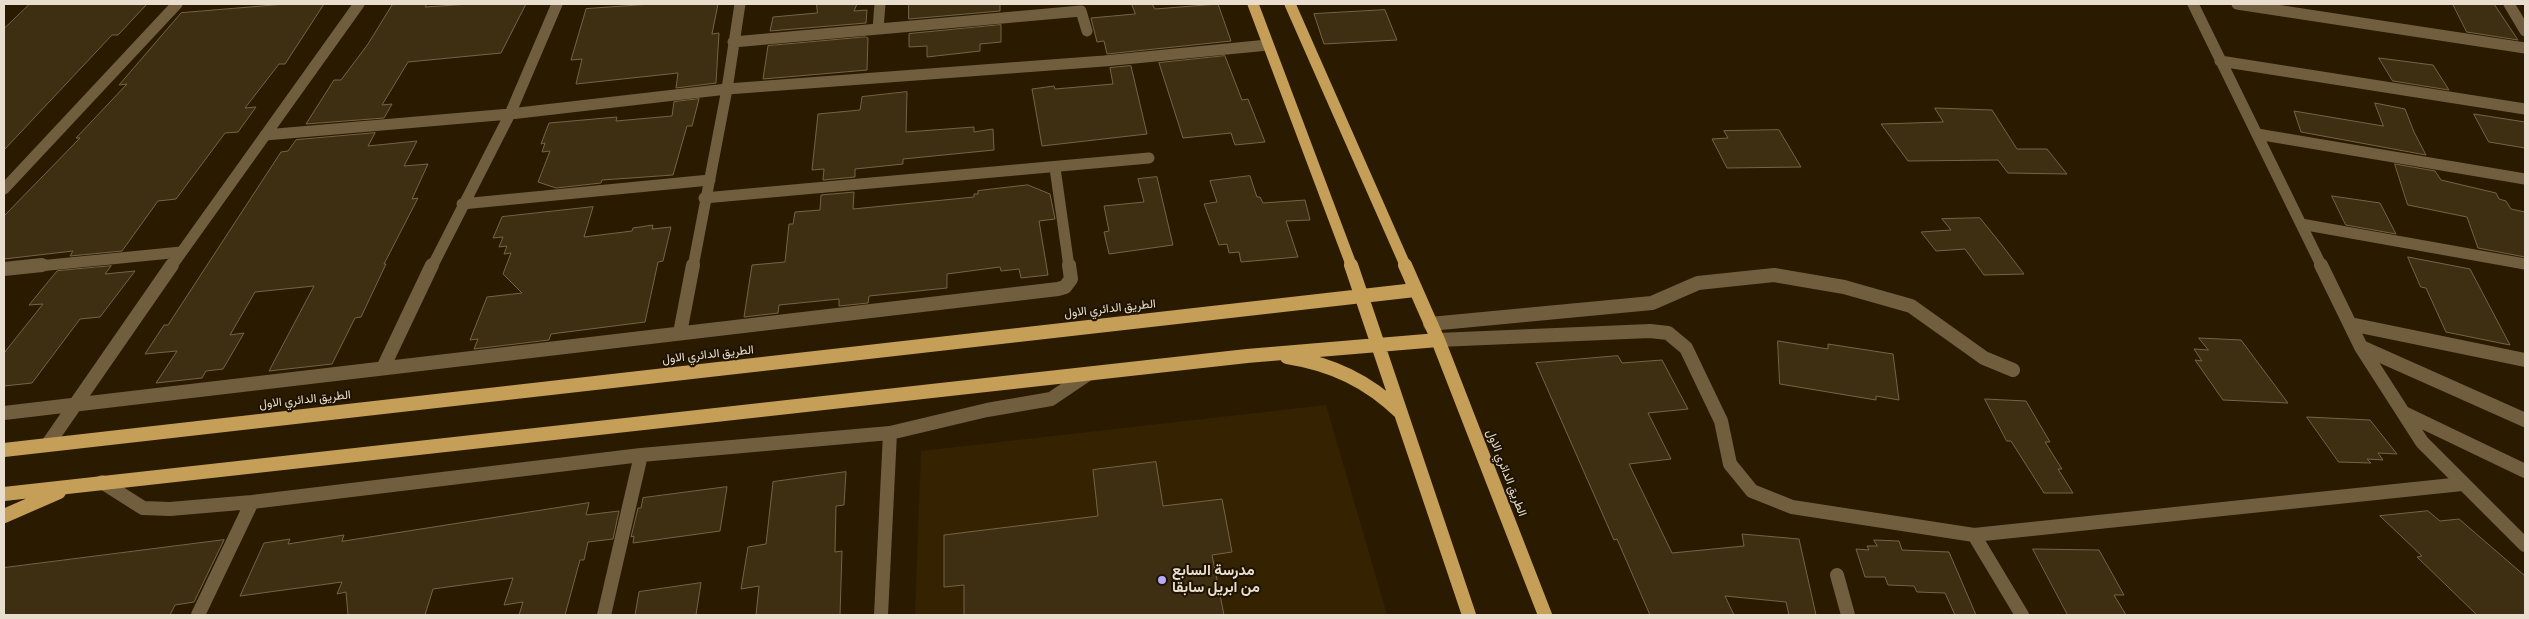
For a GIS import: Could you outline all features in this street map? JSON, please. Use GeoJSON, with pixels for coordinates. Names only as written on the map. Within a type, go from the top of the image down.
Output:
{"type":"FeatureCollection","features":[{"type":"Feature","properties":{"kind":"main road"},"geometry":{"type":"LineString","coordinates":[[1253,4],[1363,296],[1469,615]]}},
{"type":"Feature","properties":{"kind":"main road","name":"الطريق الدائري الاول"},"geometry":{"type":"LineString","coordinates":[[1290,4],[1438,340],[1545,615]]}},
{"type":"Feature","properties":{"kind":"main road","name":"الطريق الدائري الاول"},"geometry":{"type":"LineString","coordinates":[[4,450],[1415,290]]}},
{"type":"Feature","properties":{"kind":"main road"},"geometry":{"type":"LineString","coordinates":[[4,494],[1247,356],[1438,340]]}},
{"type":"Feature","properties":{"kind":"main road"},"geometry":{"type":"LineString","coordinates":[[1247,356],[1294,358],[1340,370],[1376,390],[1403,416]]}},
{"type":"Feature","properties":{"kind":"main road"},"geometry":{"type":"LineString","coordinates":[[4,516],[75,485]]}},
{"type":"Feature","properties":{"kind":"street"},"geometry":{"type":"LineString","coordinates":[[4,189],[177,4]]}},
{"type":"Feature","properties":{"kind":"street"},"geometry":{"type":"LineString","coordinates":[[48,444],[181,252],[359,4]]}},
{"type":"Feature","properties":{"kind":"street"},"geometry":{"type":"LineString","coordinates":[[383,368],[462,204],[510,114],[557,4]]}},
{"type":"Feature","properties":{"kind":"street"},"geometry":{"type":"LineString","coordinates":[[680,333],[704,198],[710,180],[727,89],[740,4]]}},
{"type":"Feature","properties":{"kind":"street"},"geometry":{"type":"LineString","coordinates":[[878,28],[880,4]]}},
{"type":"Feature","properties":{"kind":"street"},"geometry":{"type":"LineString","coordinates":[[2193,4],[2361,347],[2422,442],[2525,545]]}},
{"type":"Feature","properties":{"kind":"street"},"geometry":{"type":"LineString","coordinates":[[2237,4],[2525,48]]}},
{"type":"Feature","properties":{"kind":"street"},"geometry":{"type":"LineString","coordinates":[[2509,4],[2525,30]]}},
{"type":"Feature","properties":{"kind":"street"},"geometry":{"type":"LineString","coordinates":[[733,42],[1080,7],[1087,32]]}},
{"type":"Feature","properties":{"kind":"street"},"geometry":{"type":"LineString","coordinates":[[265,135],[510,114],[727,89],[1104,61],[1268,46]]}},
{"type":"Feature","properties":{"kind":"street"},"geometry":{"type":"LineString","coordinates":[[2220,61],[2525,108]]}},
{"type":"Feature","properties":{"kind":"street"},"geometry":{"type":"LineString","coordinates":[[2257,134],[2525,179]]}},
{"type":"Feature","properties":{"kind":"street"},"geometry":{"type":"LineString","coordinates":[[704,198],[1055,168],[1149,158]]}},
{"type":"Feature","properties":{"kind":"street"},"geometry":{"type":"LineString","coordinates":[[4,413],[1065,287],[1072,279],[1055,168]]}},
{"type":"Feature","properties":{"kind":"street"},"geometry":{"type":"LineString","coordinates":[[462,204],[710,180]]}},
{"type":"Feature","properties":{"kind":"street"},"geometry":{"type":"LineString","coordinates":[[2301,224],[2525,264]]}},
{"type":"Feature","properties":{"kind":"street"},"geometry":{"type":"LineString","coordinates":[[4,269],[181,252]]}},
{"type":"Feature","properties":{"kind":"street"},"geometry":{"type":"LineString","coordinates":[[1430,324],[1652,303],[1698,283],[1774,275],[1844,287],[1910,306],[1984,358],[2013,370]]}},
{"type":"Feature","properties":{"kind":"street"},"geometry":{"type":"LineString","coordinates":[[2350,324],[2525,360]]}},
{"type":"Feature","properties":{"kind":"street"},"geometry":{"type":"LineString","coordinates":[[1438,340],[1650,331],[1668,333],[1686,348],[1721,421],[1730,464],[1752,491],[1792,507],[1974,535],[2462,484]]}},
{"type":"Feature","properties":{"kind":"street"},"geometry":{"type":"LineString","coordinates":[[2361,347],[2525,420]]}},
{"type":"Feature","properties":{"kind":"street"},"geometry":{"type":"LineString","coordinates":[[102,482],[144,508],[170,508],[252,502],[641,455],[890,433],[987,410],[1051,399],[1088,374]]}},
{"type":"Feature","properties":{"kind":"street"},"geometry":{"type":"LineString","coordinates":[[2403,412],[2525,471]]}},
{"type":"Feature","properties":{"kind":"street"},"geometry":{"type":"LineString","coordinates":[[881,615],[890,433]]}},
{"type":"Feature","properties":{"kind":"street"},"geometry":{"type":"LineString","coordinates":[[604,615],[641,455]]}},
{"type":"Feature","properties":{"kind":"street"},"geometry":{"type":"LineString","coordinates":[[198,615],[252,502]]}},
{"type":"Feature","properties":{"kind":"street"},"geometry":{"type":"LineString","coordinates":[[1974,535],[2022,615]]}},
{"type":"Feature","properties":{"kind":"street"},"geometry":{"type":"LineString","coordinates":[[1837,575],[1848,615]]}},
{"type":"Feature","properties":{"kind":"shaded area"},"geometry":{"type":"Polygon","coordinates":[[[1326,405],[1387,615],[915,615],[921,451],[1326,405]]]}},
{"type":"Feature","properties":{"kind":"building"},"geometry":{"type":"Polygon","coordinates":[[[30,4],[147,4],[118,35],[112,35],[4,150],[4,29],[30,4]]]}},
{"type":"Feature","properties":{"kind":"building"},"geometry":{"type":"Polygon","coordinates":[[[286,4],[324,4],[285,64],[279,64],[245,108],[256,107],[238,132],[225,133],[176,199],[158,201],[122,251],[70,256],[73,251],[4,259],[4,216],[80,138],[76,138],[127,84],[119,85],[181,13],[286,4]]]}},
{"type":"Feature","properties":{"kind":"building"},"geometry":{"type":"Polygon","coordinates":[[[427,4],[425,7],[470,4],[526,4],[501,53],[408,62],[382,105],[392,104],[384,118],[306,124],[334,80],[341,80],[368,44],[392,5],[427,4]]]}},
{"type":"Feature","properties":{"kind":"building"},"geometry":{"type":"Polygon","coordinates":[[[652,4],[718,4],[712,34],[719,33],[716,83],[676,88],[678,73],[576,84],[582,59],[571,60],[586,9],[652,4]]]}},
{"type":"Feature","properties":{"kind":"building"},"geometry":{"type":"Polygon","coordinates":[[[817,4],[857,4],[854,11],[867,10],[866,23],[770,31],[773,17],[817,13],[817,4]]]}},
{"type":"Feature","properties":{"kind":"building"},"geometry":{"type":"Polygon","coordinates":[[[909,4],[1000,4],[1000,11],[909,19],[909,4]]]}},
{"type":"Feature","properties":{"kind":"building"},"geometry":{"type":"Polygon","coordinates":[[[1132,4],[1152,4],[1155,9],[1218,4],[1231,41],[1107,54],[1104,41],[1097,42],[1091,18],[1135,14],[1132,4]]]}},
{"type":"Feature","properties":{"kind":"building"},"geometry":{"type":"Polygon","coordinates":[[[2453,4],[2494,4],[2518,40],[2467,32],[2453,4]]]}},
{"type":"Feature","properties":{"kind":"building"},"geometry":{"type":"Polygon","coordinates":[[[1385,10],[1397,40],[1324,44],[1314,14],[1385,10]]]}},
{"type":"Feature","properties":{"kind":"building"},"geometry":{"type":"Polygon","coordinates":[[[1001,25],[1001,42],[980,44],[980,51],[927,57],[927,46],[909,47],[909,34],[1001,25]]]}},
{"type":"Feature","properties":{"kind":"building"},"geometry":{"type":"Polygon","coordinates":[[[868,38],[867,70],[763,79],[768,46],[868,38]]]}},
{"type":"Feature","properties":{"kind":"building"},"geometry":{"type":"Polygon","coordinates":[[[1225,56],[1242,100],[1248,99],[1265,142],[1235,145],[1231,133],[1183,138],[1159,63],[1225,56]]]}},
{"type":"Feature","properties":{"kind":"building"},"geometry":{"type":"Polygon","coordinates":[[[2379,58],[2433,65],[2449,90],[2393,81],[2379,58]]]}},
{"type":"Feature","properties":{"kind":"building"},"geometry":{"type":"Polygon","coordinates":[[[1131,66],[1147,134],[1042,146],[1032,89],[1054,86],[1055,89],[1113,84],[1110,68],[1131,66]]]}},
{"type":"Feature","properties":{"kind":"building"},"geometry":{"type":"Polygon","coordinates":[[[907,92],[906,132],[974,127],[974,132],[993,129],[994,150],[903,159],[903,164],[855,169],[855,177],[823,180],[824,169],[812,170],[818,114],[860,110],[862,97],[907,92]]]}},
{"type":"Feature","properties":{"kind":"building"},"geometry":{"type":"Polygon","coordinates":[[[699,99],[692,126],[687,126],[673,175],[602,180],[601,183],[556,188],[538,182],[550,151],[542,152],[545,143],[541,144],[549,123],[617,117],[616,121],[672,116],[674,102],[699,99]]]}},
{"type":"Feature","properties":{"kind":"building"},"geometry":{"type":"Polygon","coordinates":[[[2375,103],[2405,109],[2426,155],[2301,132],[2294,111],[2383,126],[2375,103]]]}},
{"type":"Feature","properties":{"kind":"building"},"geometry":{"type":"Polygon","coordinates":[[[1935,108],[1992,110],[2017,149],[2047,149],[2067,174],[2008,173],[1998,160],[1908,161],[1881,124],[1943,122],[1935,108]]]}},
{"type":"Feature","properties":{"kind":"building"},"geometry":{"type":"Polygon","coordinates":[[[2474,114],[2525,122],[2525,148],[2489,142],[2474,114]]]}},
{"type":"Feature","properties":{"kind":"building"},"geometry":{"type":"Polygon","coordinates":[[[1779,130],[1801,167],[1727,168],[1712,139],[1728,138],[1724,131],[1779,130]]]}},
{"type":"Feature","properties":{"kind":"building"},"geometry":{"type":"Polygon","coordinates":[[[375,133],[368,146],[417,141],[404,166],[428,164],[412,199],[418,198],[384,264],[386,264],[361,317],[355,318],[332,364],[269,371],[314,286],[255,292],[230,335],[244,333],[223,369],[206,371],[202,378],[156,383],[177,351],[145,354],[164,325],[168,325],[281,152],[288,151],[296,140],[375,133]]]}},
{"type":"Feature","properties":{"kind":"building"},"geometry":{"type":"Polygon","coordinates":[[[2395,164],[2435,171],[2441,180],[2496,193],[2499,199],[2506,201],[2511,209],[2525,212],[2525,257],[2478,248],[2467,217],[2408,205],[2395,164]]]}},
{"type":"Feature","properties":{"kind":"building"},"geometry":{"type":"Polygon","coordinates":[[[1250,176],[1257,197],[1260,197],[1263,203],[1305,200],[1310,220],[1286,221],[1298,257],[1241,262],[1239,252],[1229,253],[1227,244],[1219,245],[1204,204],[1217,202],[1210,181],[1250,176]]]}},
{"type":"Feature","properties":{"kind":"building"},"geometry":{"type":"Polygon","coordinates":[[[1157,177],[1173,245],[1109,254],[1104,232],[1109,231],[1104,206],[1144,202],[1138,179],[1157,177]]]}},
{"type":"Feature","properties":{"kind":"building"},"geometry":{"type":"Polygon","coordinates":[[[1028,185],[1050,194],[1055,219],[1039,221],[1048,275],[1021,278],[1019,269],[1001,271],[1000,267],[947,274],[947,288],[869,296],[868,303],[839,306],[839,299],[779,305],[778,313],[744,317],[752,265],[785,262],[789,224],[793,224],[795,212],[820,210],[821,195],[854,192],[853,209],[974,197],[974,194],[978,194],[978,191],[1028,185]]]}},
{"type":"Feature","properties":{"kind":"building"},"geometry":{"type":"Polygon","coordinates":[[[2332,196],[2380,203],[2396,234],[2346,225],[2332,196]]]}},
{"type":"Feature","properties":{"kind":"building"},"geometry":{"type":"Polygon","coordinates":[[[593,207],[584,237],[632,231],[633,228],[653,225],[652,229],[671,227],[663,261],[658,262],[645,322],[551,334],[549,340],[474,349],[478,339],[470,340],[487,297],[522,293],[503,274],[511,253],[504,254],[507,246],[499,247],[503,237],[493,238],[502,217],[593,207]]]}},
{"type":"Feature","properties":{"kind":"building"},"geometry":{"type":"Polygon","coordinates":[[[1980,218],[2024,274],[1984,275],[1965,249],[1936,251],[1921,232],[1951,230],[1942,219],[1980,218]]]}},
{"type":"Feature","properties":{"kind":"building"},"geometry":{"type":"Polygon","coordinates":[[[2408,257],[2470,269],[2510,345],[2446,332],[2426,288],[2421,287],[2408,257]]]}},
{"type":"Feature","properties":{"kind":"building"},"geometry":{"type":"Polygon","coordinates":[[[111,266],[105,274],[135,271],[100,317],[80,319],[32,383],[4,386],[4,353],[43,304],[29,305],[57,271],[111,266]]]}},
{"type":"Feature","properties":{"kind":"building"},"geometry":{"type":"Polygon","coordinates":[[[2199,338],[2241,340],[2288,403],[2223,400],[2195,360],[2202,361],[2194,349],[2208,350],[2199,338]]]}},
{"type":"Feature","properties":{"kind":"building"},"geometry":{"type":"Polygon","coordinates":[[[1778,341],[1828,349],[1828,344],[1893,354],[1899,400],[1876,396],[1876,400],[1780,384],[1778,341]]]}},
{"type":"Feature","properties":{"kind":"building"},"geometry":{"type":"Polygon","coordinates":[[[1618,356],[1622,363],[1662,360],[1688,409],[1648,413],[1671,459],[1629,464],[1672,553],[1744,546],[1742,534],[1799,539],[1816,615],[1789,615],[1786,602],[1725,596],[1734,615],[1650,615],[1617,539],[1614,540],[1536,363],[1618,356]]]}},
{"type":"Feature","properties":{"kind":"building"},"geometry":{"type":"Polygon","coordinates":[[[1985,399],[2026,401],[2050,442],[2045,442],[2062,469],[2058,469],[2073,493],[2044,493],[2011,441],[2007,441],[1985,399]]]}},
{"type":"Feature","properties":{"kind":"building"},"geometry":{"type":"Polygon","coordinates":[[[2307,417],[2370,420],[2397,454],[2378,453],[2383,460],[2367,459],[2371,463],[2339,462],[2307,417]]]}},
{"type":"Feature","properties":{"kind":"building"},"geometry":{"type":"Polygon","coordinates":[[[1156,462],[1163,506],[1222,499],[1232,552],[1212,555],[1224,615],[964,615],[964,585],[944,587],[944,535],[1098,516],[1093,470],[1156,462]]]}},
{"type":"Feature","properties":{"kind":"building"},"geometry":{"type":"Polygon","coordinates":[[[846,472],[844,505],[836,506],[835,552],[842,551],[840,615],[756,615],[759,586],[741,589],[748,547],[766,544],[773,482],[846,472]]]}},
{"type":"Feature","properties":{"kind":"building"},"geometry":{"type":"Polygon","coordinates":[[[727,487],[720,531],[633,543],[634,536],[631,537],[638,508],[641,508],[643,498],[727,487]]]}},
{"type":"Feature","properties":{"kind":"building"},"geometry":{"type":"Polygon","coordinates":[[[589,503],[586,515],[619,511],[613,539],[588,542],[584,560],[580,560],[565,615],[519,615],[523,602],[504,605],[513,578],[433,589],[425,615],[348,615],[346,592],[337,594],[342,582],[240,596],[264,543],[290,539],[288,544],[344,535],[342,541],[589,503]]]}},
{"type":"Feature","properties":{"kind":"building"},"geometry":{"type":"Polygon","coordinates":[[[2428,511],[2440,521],[2459,519],[2525,576],[2525,615],[2477,615],[2417,557],[2422,556],[2380,516],[2428,511]]]}},
{"type":"Feature","properties":{"kind":"building"},"geometry":{"type":"Polygon","coordinates":[[[224,540],[194,602],[175,605],[170,615],[4,615],[4,568],[224,540]]]}},
{"type":"Feature","properties":{"kind":"building"},"geometry":{"type":"Polygon","coordinates":[[[1874,540],[1899,541],[1902,550],[1949,552],[1976,615],[1955,615],[1945,593],[1917,592],[1914,586],[1888,585],[1885,577],[1865,577],[1856,549],[1869,550],[1867,546],[1877,546],[1874,540]]]}},
{"type":"Feature","properties":{"kind":"building"},"geometry":{"type":"Polygon","coordinates":[[[2033,549],[2099,550],[2124,595],[2114,595],[2126,615],[2068,615],[2033,549]]]}},
{"type":"Feature","properties":{"kind":"building"},"geometry":{"type":"Polygon","coordinates":[[[701,583],[696,615],[635,615],[639,592],[701,583]]]}},
{"type":"Feature","properties":{"kind":"place","name":"مدرسة السابع من ابريل سابقا"},"geometry":{"type":"Point","coordinates":[1162,580]}}]}
